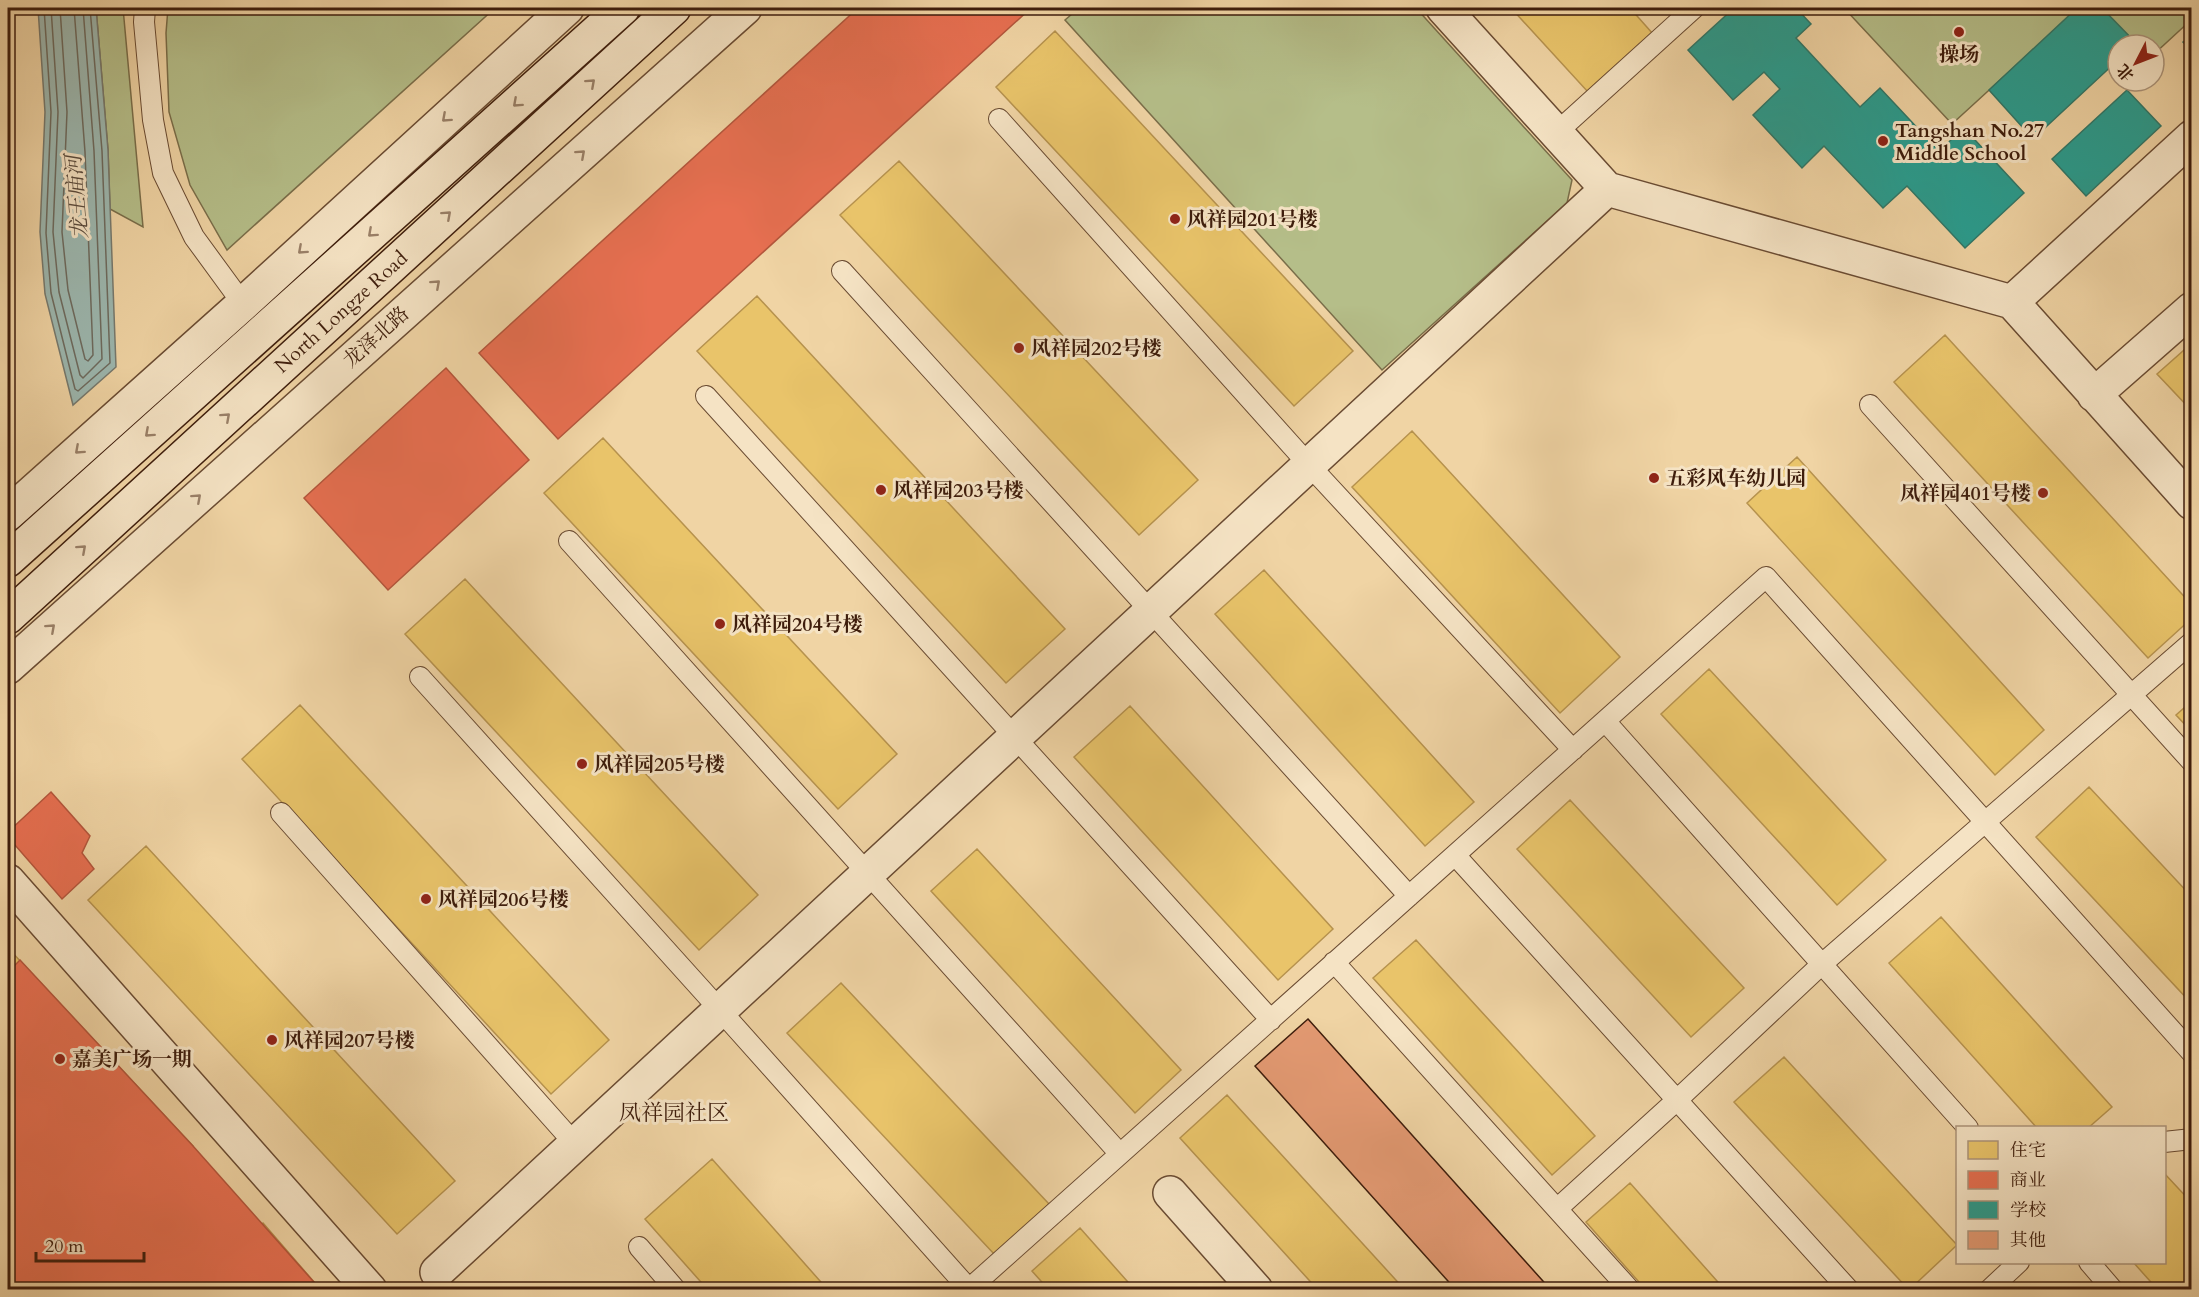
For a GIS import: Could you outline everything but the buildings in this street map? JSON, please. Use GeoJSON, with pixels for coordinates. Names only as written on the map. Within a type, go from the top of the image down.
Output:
{"type":"FeatureCollection","features":[{"type":"Feature","properties":{"kind":"street"},"geometry":{"type":"LineString","coordinates":[[8,514],[243,304],[567,8]]}},
{"type":"Feature","properties":{"kind":"street","name":"North Longze Road"},"geometry":{"type":"LineString","coordinates":[[8,560],[623,8]]}},
{"type":"Feature","properties":{"kind":"street","name":"North Longze Road"},"geometry":{"type":"LineString","coordinates":[[8,617],[674,8]]}},
{"type":"Feature","properties":{"kind":"street","name":"龙泽北路"},"geometry":{"type":"LineString","coordinates":[[8,667],[745,8]]}},
{"type":"Feature","properties":{"kind":"street"},"geometry":{"type":"LineString","coordinates":[[1443,8],[1607,189],[2012,302],[2192,503]]}},
{"type":"Feature","properties":{"kind":"street"},"geometry":{"type":"LineString","coordinates":[[2012,302],[2192,137]]}},
{"type":"Feature","properties":{"kind":"street"},"geometry":{"type":"LineString","coordinates":[[437,1272],[1607,189]]}},
{"type":"Feature","properties":{"kind":"street"},"geometry":{"type":"LineString","coordinates":[[2094,395],[2192,309]]}},
{"type":"Feature","properties":{"kind":"street"},"geometry":{"type":"LineString","coordinates":[[8,881],[370,1290]]}},
{"type":"Feature","properties":{"kind":"street"},"geometry":{"type":"LineString","coordinates":[[1170,1193],[1256,1290]]}},
{"type":"Feature","properties":{"kind":"lane"},"geometry":{"type":"LineString","coordinates":[[145,8],[144,22],[152,109],[163,173],[194,237],[243,304]]}},
{"type":"Feature","properties":{"kind":"lane"},"geometry":{"type":"LineString","coordinates":[[1556,134],[1694,8]]}},
{"type":"Feature","properties":{"kind":"lane"},"geometry":{"type":"LineString","coordinates":[[999,119],[1309,465],[1573,750]]}},
{"type":"Feature","properties":{"kind":"lane"},"geometry":{"type":"LineString","coordinates":[[842,271],[1409,896]]}},
{"type":"Feature","properties":{"kind":"lane"},"geometry":{"type":"LineString","coordinates":[[706,396],[1271,1020]]}},
{"type":"Feature","properties":{"kind":"lane"},"geometry":{"type":"LineString","coordinates":[[1870,405],[2192,762]]}},
{"type":"Feature","properties":{"kind":"lane"},"geometry":{"type":"LineString","coordinates":[[569,541],[1120,1154]]}},
{"type":"Feature","properties":{"kind":"lane"},"geometry":{"type":"LineString","coordinates":[[420,677],[969,1289],[1766,577],[2192,1053]]}},
{"type":"Feature","properties":{"kind":"lane"},"geometry":{"type":"LineString","coordinates":[[1558,1208],[1822,964],[2192,642]]}},
{"type":"Feature","properties":{"kind":"lane"},"geometry":{"type":"LineString","coordinates":[[1605,721],[1966,1126]]}},
{"type":"Feature","properties":{"kind":"lane"},"geometry":{"type":"LineString","coordinates":[[281,813],[575,1144]]}},
{"type":"Feature","properties":{"kind":"lane"},"geometry":{"type":"LineString","coordinates":[[1455,855],[1849,1290]]}},
{"type":"Feature","properties":{"kind":"lane"},"geometry":{"type":"LineString","coordinates":[[1335,962],[1630,1290]]}},
{"type":"Feature","properties":{"kind":"lane"},"geometry":{"type":"LineString","coordinates":[[2166,1142],[2192,1139]]}},
{"type":"Feature","properties":{"kind":"lane"},"geometry":{"type":"LineString","coordinates":[[639,1247],[676,1290]]}},
{"type":"Feature","properties":{"kind":"lane"},"geometry":{"type":"LineString","coordinates":[[1989,1290],[2018,1264]]}},
{"type":"Feature","properties":{"kind":"lane"},"geometry":{"type":"LineString","coordinates":[[2090,1264],[2113,1290]]}},
{"type":"Feature","properties":{"kind":"green space"},"geometry":{"type":"Polygon","coordinates":[[[96,8],[123,8],[143,227],[110,209],[108,150],[96,8]]]}},
{"type":"Feature","properties":{"kind":"green space"},"geometry":{"type":"Polygon","coordinates":[[[168,8],[495,8],[227,250],[190,185],[169,112],[166,33],[168,8]]]}},
{"type":"Feature","properties":{"kind":"green space"},"geometry":{"type":"Polygon","coordinates":[[[1079,8],[1416,8],[1572,180],[1567,203],[1382,370],[1065,20],[1079,8]]]}},
{"type":"Feature","properties":{"kind":"green space","name":"操场"},"geometry":{"type":"Polygon","coordinates":[[[1844,8],[2079,8],[1952,124],[1844,8]]]}},
{"type":"Feature","properties":{"kind":"green space"},"geometry":{"type":"Polygon","coordinates":[[[2100,8],[2191,8],[2191,20],[2166,43],[2166,33],[2124,33],[2100,8]]]}},
{"type":"Feature","properties":{"kind":"water","name":"龙王庙河"},"geometry":{"type":"Polygon","coordinates":[[[38,8],[96,8],[108,150],[116,367],[73,405],[45,294],[40,232],[45,112],[38,8]]]}},
{"type":"Feature","properties":{"kind":"place","name":"操场"},"geometry":{"type":"Point","coordinates":[1959,32]}},
{"type":"Feature","properties":{"kind":"place","name":"Tangshan No.27 Middle School"},"geometry":{"type":"Point","coordinates":[1883,141]}},
{"type":"Feature","properties":{"kind":"place","name":"风祥园201号楼"},"geometry":{"type":"Point","coordinates":[1175,219]}},
{"type":"Feature","properties":{"kind":"place","name":"风祥园202号楼"},"geometry":{"type":"Point","coordinates":[1019,348]}},
{"type":"Feature","properties":{"kind":"place","name":"五彩风车幼儿园"},"geometry":{"type":"Point","coordinates":[1654,478]}},
{"type":"Feature","properties":{"kind":"place","name":"风祥园203号楼"},"geometry":{"type":"Point","coordinates":[881,490]}},
{"type":"Feature","properties":{"kind":"place","name":"凤祥园401号楼"},"geometry":{"type":"Point","coordinates":[2043,493]}},
{"type":"Feature","properties":{"kind":"place","name":"风祥园204号楼"},"geometry":{"type":"Point","coordinates":[720,624]}},
{"type":"Feature","properties":{"kind":"place","name":"风祥园205号楼"},"geometry":{"type":"Point","coordinates":[582,764]}},
{"type":"Feature","properties":{"kind":"place","name":"风祥园206号楼"},"geometry":{"type":"Point","coordinates":[426,899]}},
{"type":"Feature","properties":{"kind":"place","name":"风祥园207号楼"},"geometry":{"type":"Point","coordinates":[272,1040]}},
{"type":"Feature","properties":{"kind":"place","name":"嘉美广场一期"},"geometry":{"type":"Point","coordinates":[60,1059]}},
{"type":"Feature","properties":{"kind":"district","name":"凤祥园社区"},"geometry":{"type":"Point","coordinates":[674,1113]}}]}
